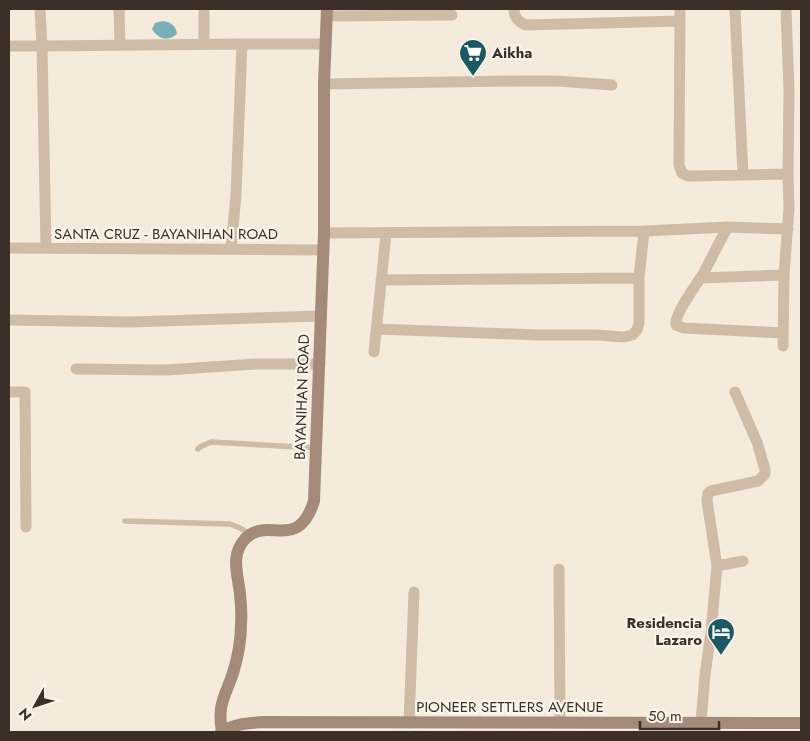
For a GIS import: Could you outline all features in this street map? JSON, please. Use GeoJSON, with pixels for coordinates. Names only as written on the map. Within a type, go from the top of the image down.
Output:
{"type":"FeatureCollection","features":[{"type":"Feature","properties":{"kind":"street"},"geometry":{"type":"LineString","coordinates":[[40,9],[46,248]]}},
{"type":"Feature","properties":{"kind":"street"},"geometry":{"type":"LineString","coordinates":[[119,9],[120,45]]}},
{"type":"Feature","properties":{"kind":"street"},"geometry":{"type":"LineString","coordinates":[[204,9],[204,44]]}},
{"type":"Feature","properties":{"kind":"street"},"geometry":{"type":"LineString","coordinates":[[514,9],[516,19],[526,25],[680,21]]}},
{"type":"Feature","properties":{"kind":"street"},"geometry":{"type":"LineString","coordinates":[[680,9],[679,165],[682,173],[688,176],[788,174]]}},
{"type":"Feature","properties":{"kind":"street"},"geometry":{"type":"LineString","coordinates":[[735,9],[743,174]]}},
{"type":"Feature","properties":{"kind":"street"},"geometry":{"type":"LineString","coordinates":[[783,346],[784,275],[789,208],[789,91],[786,9]]}},
{"type":"Feature","properties":{"kind":"street"},"geometry":{"type":"LineString","coordinates":[[327,12],[452,15]]}},
{"type":"Feature","properties":{"kind":"street","name":"BAYANIHAN ROAD"},"geometry":{"type":"LineString","coordinates":[[250,534],[259,531],[286,530],[302,525],[312,510],[314,501],[324,250],[324,84],[327,12]]}},
{"type":"Feature","properties":{"kind":"street"},"geometry":{"type":"LineString","coordinates":[[231,249],[236,194],[242,44]]}},
{"type":"Feature","properties":{"kind":"street"},"geometry":{"type":"LineString","coordinates":[[9,46],[326,44]]}},
{"type":"Feature","properties":{"kind":"street"},"geometry":{"type":"LineString","coordinates":[[324,84],[557,81],[612,85]]}},
{"type":"Feature","properties":{"kind":"street"},"geometry":{"type":"LineString","coordinates":[[324,233],[644,232],[728,227],[788,229]]}},
{"type":"Feature","properties":{"kind":"street"},"geometry":{"type":"LineString","coordinates":[[728,227],[688,296],[677,317],[676,326],[783,333]]}},
{"type":"Feature","properties":{"kind":"street"},"geometry":{"type":"LineString","coordinates":[[377,329],[624,337],[632,335],[639,323],[639,278],[644,232]]}},
{"type":"Feature","properties":{"kind":"street"},"geometry":{"type":"LineString","coordinates":[[374,352],[386,234]]}},
{"type":"Feature","properties":{"kind":"street","name":"SANTA CRUZ - BAYANIHAN ROAD"},"geometry":{"type":"LineString","coordinates":[[9,248],[324,250]]}},
{"type":"Feature","properties":{"kind":"street"},"geometry":{"type":"LineString","coordinates":[[700,278],[784,275]]}},
{"type":"Feature","properties":{"kind":"street"},"geometry":{"type":"LineString","coordinates":[[381,280],[639,278]]}},
{"type":"Feature","properties":{"kind":"street"},"geometry":{"type":"LineString","coordinates":[[9,320],[131,322],[321,316]]}},
{"type":"Feature","properties":{"kind":"street"},"geometry":{"type":"LineString","coordinates":[[76,369],[166,370],[256,364],[320,364]]}},
{"type":"Feature","properties":{"kind":"street"},"geometry":{"type":"LineString","coordinates":[[9,392],[25,392],[26,527]]}},
{"type":"Feature","properties":{"kind":"street"},"geometry":{"type":"LineString","coordinates":[[701,722],[717,566],[707,501],[708,493],[758,481],[765,470],[758,442],[735,392]]}},
{"type":"Feature","properties":{"kind":"street"},"geometry":{"type":"LineString","coordinates":[[221,732],[220,709],[223,696],[234,671],[240,645],[240,593],[236,555],[240,546],[250,534]]}},
{"type":"Feature","properties":{"kind":"street"},"geometry":{"type":"LineString","coordinates":[[717,566],[743,561]]}},
{"type":"Feature","properties":{"kind":"street"},"geometry":{"type":"LineString","coordinates":[[559,568],[560,723]]}},
{"type":"Feature","properties":{"kind":"street"},"geometry":{"type":"LineString","coordinates":[[409,723],[414,592]]}},
{"type":"Feature","properties":{"kind":"street","name":"PIONEER SETTLERS AVENUE"},"geometry":{"type":"LineString","coordinates":[[221,732],[239,724],[263,722],[409,723],[546,728],[560,723],[701,722],[752,728],[801,723]]}},
{"type":"Feature","properties":{"kind":"lane"},"geometry":{"type":"LineString","coordinates":[[198,449],[211,442],[316,448]]}},
{"type":"Feature","properties":{"kind":"lane"},"geometry":{"type":"LineString","coordinates":[[125,521],[230,524],[250,534]]}},
{"type":"Feature","properties":{"kind":"water"},"geometry":{"type":"Polygon","coordinates":[[[163,21],[173,25],[177,34],[167,39],[157,35],[152,29],[155,23],[163,21]]]}},
{"type":"Feature","properties":{"kind":"place","name":"Aikha"},"geometry":{"type":"Point","coordinates":[473,77]}},
{"type":"Feature","properties":{"kind":"place","name":"Residencia Lazaro"},"geometry":{"type":"Point","coordinates":[721,656]}}]}
